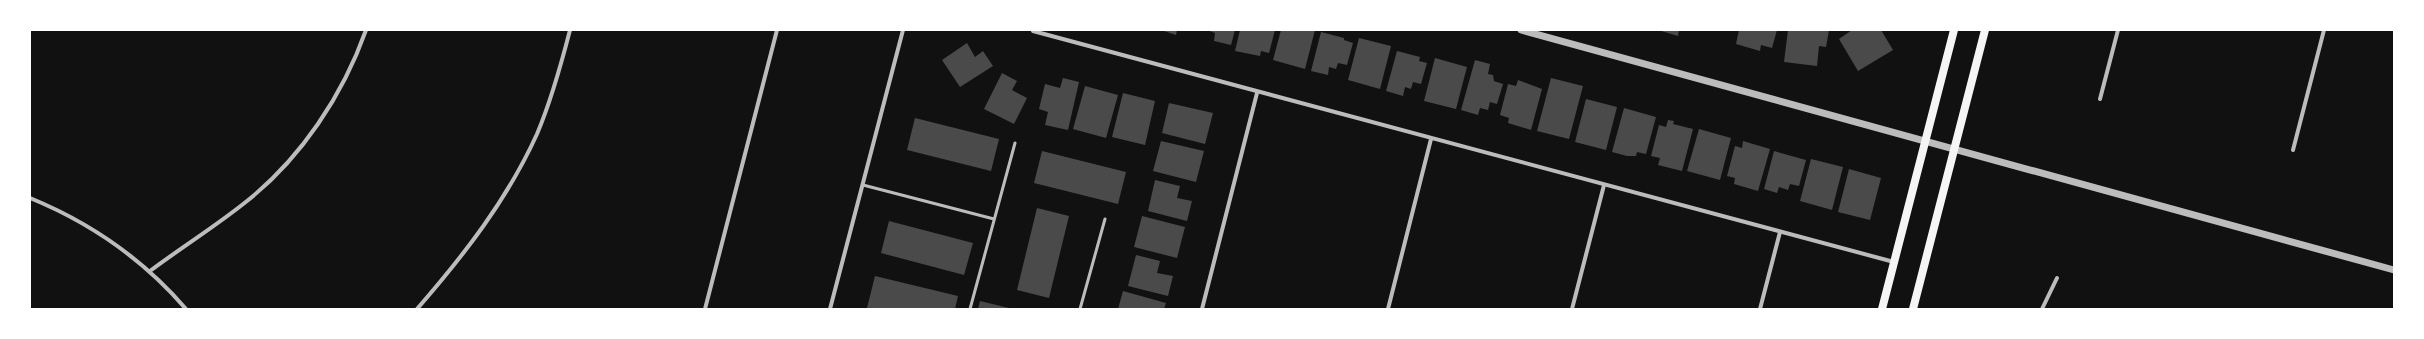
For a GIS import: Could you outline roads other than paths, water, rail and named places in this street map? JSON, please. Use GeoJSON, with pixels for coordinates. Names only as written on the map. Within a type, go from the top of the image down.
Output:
{"type":"FeatureCollection","features":[{"type":"Feature","properties":{"kind":"main road"},"geometry":{"type":"LineString","coordinates":[[1882,309],[1954,30]]}},
{"type":"Feature","properties":{"kind":"main road"},"geometry":{"type":"LineString","coordinates":[[1914,309],[1985,30]]}},
{"type":"Feature","properties":{"kind":"street"},"geometry":{"type":"LineString","coordinates":[[150,271],[248,200],[280,170],[328,108],[347,76],[366,30]]}},
{"type":"Feature","properties":{"kind":"street"},"geometry":{"type":"LineString","coordinates":[[417,309],[459,262],[484,227],[512,183],[537,134],[556,82],[570,30]]}},
{"type":"Feature","properties":{"kind":"street"},"geometry":{"type":"LineString","coordinates":[[705,309],[777,30]]}},
{"type":"Feature","properties":{"kind":"street"},"geometry":{"type":"LineString","coordinates":[[830,309],[903,30]]}},
{"type":"Feature","properties":{"kind":"street"},"geometry":{"type":"LineString","coordinates":[[1521,30],[1955,148],[2394,270]]}},
{"type":"Feature","properties":{"kind":"street"},"geometry":{"type":"LineString","coordinates":[[2100,99],[2118,30]]}},
{"type":"Feature","properties":{"kind":"street"},"geometry":{"type":"LineString","coordinates":[[2293,150],[2324,30]]}},
{"type":"Feature","properties":{"kind":"street"},"geometry":{"type":"LineString","coordinates":[[1033,32],[1894,262]]}},
{"type":"Feature","properties":{"kind":"street"},"geometry":{"type":"LineString","coordinates":[[1202,309],[1257,93]]}},
{"type":"Feature","properties":{"kind":"street"},"geometry":{"type":"LineString","coordinates":[[1388,309],[1431,139]]}},
{"type":"Feature","properties":{"kind":"street"},"geometry":{"type":"LineString","coordinates":[[1572,309],[1604,185]]}},
{"type":"Feature","properties":{"kind":"street"},"geometry":{"type":"LineString","coordinates":[[30,198],[85,225],[120,246],[150,271],[186,309]]}},
{"type":"Feature","properties":{"kind":"street"},"geometry":{"type":"LineString","coordinates":[[1760,309],[1780,232]]}},
{"type":"Feature","properties":{"kind":"street"},"geometry":{"type":"LineString","coordinates":[[2042,309],[2057,278]]}},
{"type":"Feature","properties":{"kind":"lane"},"geometry":{"type":"LineString","coordinates":[[970,309],[1015,143]]}},
{"type":"Feature","properties":{"kind":"lane"},"geometry":{"type":"LineString","coordinates":[[863,185],[994,219]]}},
{"type":"Feature","properties":{"kind":"lane"},"geometry":{"type":"LineString","coordinates":[[1080,309],[1105,219]]}}]}
